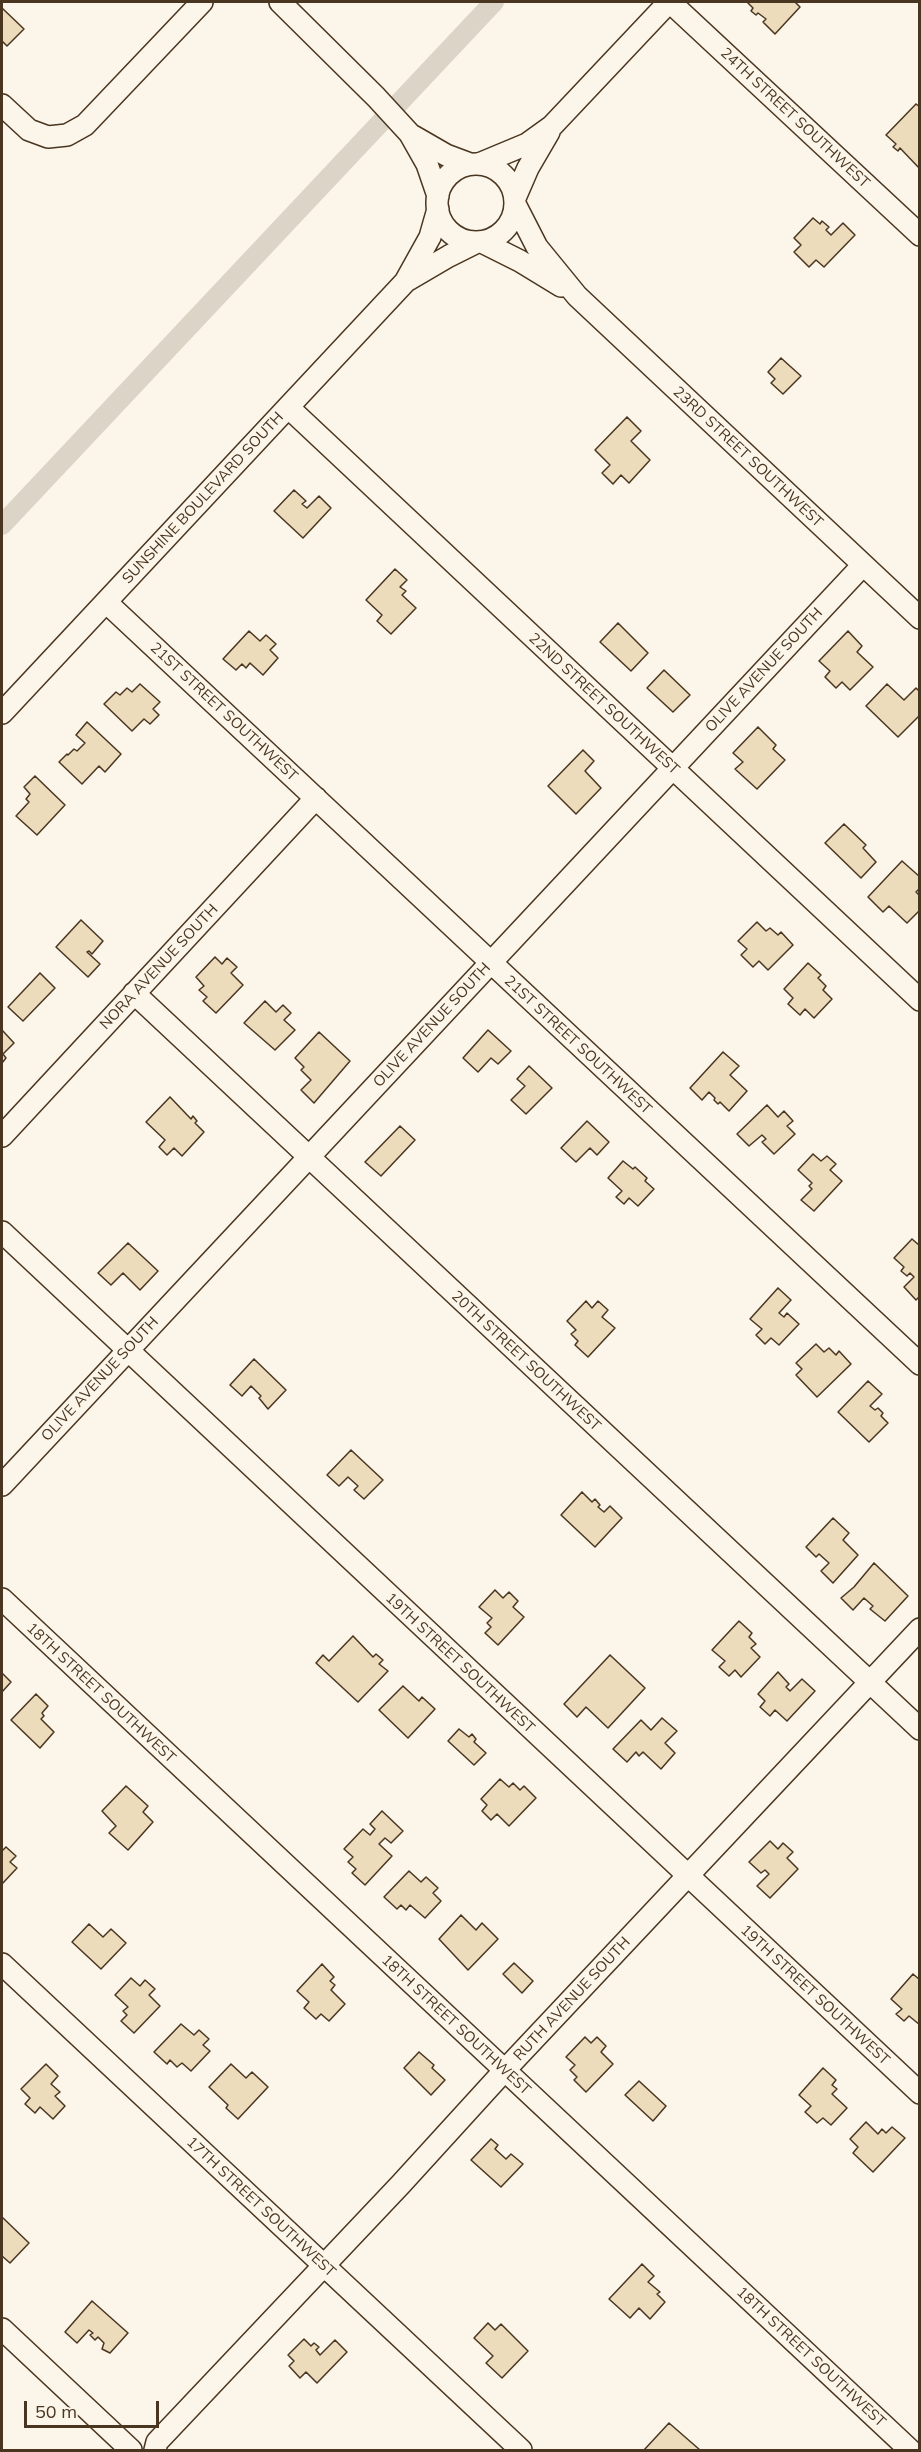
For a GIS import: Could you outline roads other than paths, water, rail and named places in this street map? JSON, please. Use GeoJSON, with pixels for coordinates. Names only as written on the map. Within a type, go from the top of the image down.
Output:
{"type":"FeatureCollection","features":[{"type":"Feature","properties":{"kind":"street"},"geometry":{"type":"LineString","coordinates":[[2,105],[29,130],[48,136],[67,135],[85,125],[201,2]]}},
{"type":"Feature","properties":{"kind":"street"},"geometry":{"type":"LineString","coordinates":[[280,2],[407,131],[428,164],[441,220],[456,236],[479,242],[501,233],[513,216],[515,202],[528,168],[552,126]]}},
{"type":"Feature","properties":{"kind":"street"},"geometry":{"type":"LineString","coordinates":[[438,203],[442,184],[459,168],[527,144],[552,126],[670,2]]}},
{"type":"Feature","properties":{"kind":"street","name":"24TH STREET SOUTHWEST"},"geometry":{"type":"LineString","coordinates":[[670,2],[920,235]]}},
{"type":"Feature","properties":{"kind":"street"},"geometry":{"type":"LineString","coordinates":[[407,131],[446,155],[499,171],[507,178],[515,202]]}},
{"type":"Feature","properties":{"kind":"street","name":"23RD STREET SOUTHWEST"},"geometry":{"type":"LineString","coordinates":[[515,202],[537,247],[577,296],[920,618]]}},
{"type":"Feature","properties":{"kind":"street","name":"SUNSHINE BOULEVARD SOUTH"},"geometry":{"type":"LineString","coordinates":[[2,713],[405,282],[430,237],[438,203]]}},
{"type":"Feature","properties":{"kind":"street","name":"23RD STREET SOUTHWEST"},"geometry":{"type":"LineString","coordinates":[[479,242],[520,261],[577,296]]}},
{"type":"Feature","properties":{"kind":"street","name":"SUNSHINE BOULEVARD SOUTH"},"geometry":{"type":"LineString","coordinates":[[405,282],[449,256],[479,242]]}},
{"type":"Feature","properties":{"kind":"street","name":"22ND STREET SOUTHWEST"},"geometry":{"type":"LineString","coordinates":[[288,407],[920,1000]]}},
{"type":"Feature","properties":{"kind":"street","name":"OLIVE AVENUE SOUTH"},"geometry":{"type":"LineString","coordinates":[[2,1485],[863,565]]}},
{"type":"Feature","properties":{"kind":"street","name":"21ST STREET SOUTHWEST"},"geometry":{"type":"LineString","coordinates":[[106,602],[920,1365]]}},
{"type":"Feature","properties":{"kind":"street","name":"NORA AVENUE SOUTH"},"geometry":{"type":"LineString","coordinates":[[2,1136],[316,798]]}},
{"type":"Feature","properties":{"kind":"street","name":"20TH STREET SOUTHWEST"},"geometry":{"type":"LineString","coordinates":[[134,993],[920,1729]]}},
{"type":"Feature","properties":{"kind":"street","name":"19TH STREET SOUTHWEST"},"geometry":{"type":"LineString","coordinates":[[2,1232],[920,2093]]}},
{"type":"Feature","properties":{"kind":"street","name":"18TH STREET SOUTHWEST"},"geometry":{"type":"LineString","coordinates":[[2,1599],[910,2451]]}},
{"type":"Feature","properties":{"kind":"street","name":"RUTH AVENUE SOUTH"},"geometry":{"type":"LineString","coordinates":[[155,2451],[157,2442],[920,1629]]}},
{"type":"Feature","properties":{"kind":"street","name":"17TH STREET SOUTHWEST"},"geometry":{"type":"LineString","coordinates":[[2,1964],[521,2451]]}},
{"type":"Feature","properties":{"kind":"street"},"geometry":{"type":"LineString","coordinates":[[2,2329],[131,2451]]}},
{"type":"Feature","properties":{"kind":"waterway"},"geometry":{"type":"LineString","coordinates":[[2,525],[494,2]]}}]}
